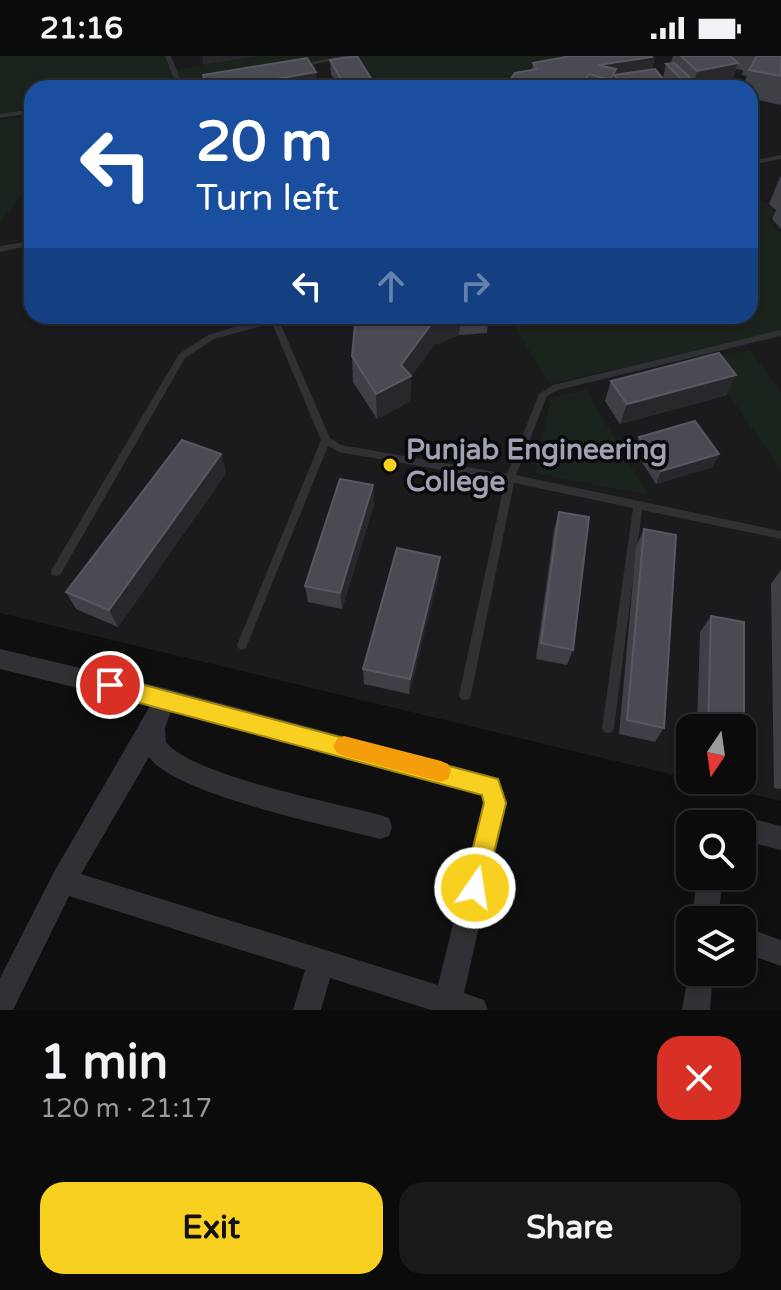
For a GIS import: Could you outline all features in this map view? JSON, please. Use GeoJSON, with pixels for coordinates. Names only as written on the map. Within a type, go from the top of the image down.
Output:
{"type":"FeatureCollection","features":[{"type":"Feature","properties":{"kind":"street"},"geometry":{"type":"LineString","coordinates":[[0,659],[165,699],[491,786],[495,803],[456,1007],[63,881]]}},
{"type":"Feature","properties":{"kind":"street"},"geometry":{"type":"LineString","coordinates":[[0,1007],[63,881],[152,729],[165,699]]}},
{"type":"Feature","properties":{"kind":"street"},"geometry":{"type":"LineString","coordinates":[[152,729],[154,745],[163,758],[196,775],[380,827]]}},
{"type":"Feature","properties":{"kind":"street"},"geometry":{"type":"LineString","coordinates":[[756,832],[781,838]]}},
{"type":"Feature","properties":{"kind":"street"},"geometry":{"type":"LineString","coordinates":[[756,944],[781,953]]}},
{"type":"Feature","properties":{"kind":"street"},"geometry":{"type":"LineString","coordinates":[[307,1010],[321,962]]}},
{"type":"Feature","properties":{"kind":"street"},"geometry":{"type":"LineString","coordinates":[[696,1010],[699,986]]}},
{"type":"Feature","properties":{"kind":"lane"},"geometry":{"type":"LineString","coordinates":[[168,56],[177,80]]}},
{"type":"Feature","properties":{"kind":"lane"},"geometry":{"type":"LineString","coordinates":[[289,67],[351,56]]}},
{"type":"Feature","properties":{"kind":"lane"},"geometry":{"type":"LineString","coordinates":[[216,80],[226,78]]}},
{"type":"Feature","properties":{"kind":"lane"},"geometry":{"type":"LineString","coordinates":[[0,116],[24,112]]}},
{"type":"Feature","properties":{"kind":"lane"},"geometry":{"type":"LineString","coordinates":[[758,161],[781,157]]}},
{"type":"Feature","properties":{"kind":"lane"},"geometry":{"type":"LineString","coordinates":[[0,249],[24,244]]}},
{"type":"Feature","properties":{"kind":"lane"},"geometry":{"type":"LineString","coordinates":[[56,572],[182,356],[211,337],[251,324]]}},
{"type":"Feature","properties":{"kind":"lane"},"geometry":{"type":"LineString","coordinates":[[276,324],[326,440],[339,448],[356,454],[510,478],[781,535]]}},
{"type":"Feature","properties":{"kind":"lane"},"geometry":{"type":"LineString","coordinates":[[465,695],[510,478],[539,399],[548,389],[781,333]]}},
{"type":"Feature","properties":{"kind":"lane"},"geometry":{"type":"LineString","coordinates":[[242,645],[326,440]]}},
{"type":"Feature","properties":{"kind":"lane"},"geometry":{"type":"LineString","coordinates":[[608,728],[638,505]]}},
{"type":"Feature","properties":{"kind":"shaded area","name":"Punjab Engineering College"},"geometry":{"type":"Polygon","coordinates":[[[0,56],[781,56],[781,801],[751,794],[756,794],[756,714],[676,714],[676,776],[0,613],[0,56]]]}},
{"type":"Feature","properties":{"kind":"shaded area"},"geometry":{"type":"Polygon","coordinates":[[[0,56],[165,56],[173,80],[24,80],[24,110],[0,115],[0,56]]]}},
{"type":"Feature","properties":{"kind":"shaded area"},"geometry":{"type":"Polygon","coordinates":[[[258,56],[350,56],[210,80],[179,80],[175,70],[258,56]]]}},
{"type":"Feature","properties":{"kind":"shaded area"},"geometry":{"type":"Polygon","coordinates":[[[350,56],[566,56],[545,80],[364,80],[350,56]]]}},
{"type":"Feature","properties":{"kind":"shaded area"},"geometry":{"type":"Polygon","coordinates":[[[24,116],[24,195],[20,196],[0,223],[0,120],[24,116]]]}},
{"type":"Feature","properties":{"kind":"shaded area"},"geometry":{"type":"Polygon","coordinates":[[[758,200],[777,215],[767,218],[781,233],[781,331],[550,384],[513,324],[758,324],[758,200]]]}},
{"type":"Feature","properties":{"kind":"shaded area"},"geometry":{"type":"Polygon","coordinates":[[[750,350],[781,392],[781,470],[705,360],[750,350]]]}},
{"type":"Feature","properties":{"kind":"shaded area"},"geometry":{"type":"Polygon","coordinates":[[[586,390],[648,495],[535,473],[551,398],[586,390]]]}},
{"type":"Feature","properties":{"kind":"building"},"geometry":{"type":"Polygon","coordinates":[[[357,56],[372,80],[341,80],[330,60],[357,56]]]}},
{"type":"Feature","properties":{"kind":"building"},"geometry":{"type":"Polygon","coordinates":[[[571,56],[652,56],[598,65],[616,69],[610,80],[589,74],[585,80],[510,80],[515,73],[537,69],[533,63],[571,56]]]}},
{"type":"Feature","properties":{"kind":"building"},"geometry":{"type":"Polygon","coordinates":[[[681,56],[730,56],[738,63],[697,71],[681,56]]]}},
{"type":"Feature","properties":{"kind":"building"},"geometry":{"type":"Polygon","coordinates":[[[757,56],[781,56],[781,76],[749,70],[757,56]]]}},
{"type":"Feature","properties":{"kind":"building"},"geometry":{"type":"Polygon","coordinates":[[[307,58],[316,72],[270,80],[205,80],[203,75],[307,58]]]}},
{"type":"Feature","properties":{"kind":"building"},"geometry":{"type":"Polygon","coordinates":[[[674,63],[693,80],[682,80],[666,64],[674,63]]]}},
{"type":"Feature","properties":{"kind":"building"},"geometry":{"type":"Polygon","coordinates":[[[655,69],[664,80],[618,80],[614,75],[655,69]]]}},
{"type":"Feature","properties":{"kind":"building"},"geometry":{"type":"Polygon","coordinates":[[[431,324],[401,365],[411,376],[376,394],[352,356],[355,325],[431,324]]]}},
{"type":"Feature","properties":{"kind":"building"},"geometry":{"type":"Polygon","coordinates":[[[719,353],[736,375],[627,404],[611,381],[719,353]]]}},
{"type":"Feature","properties":{"kind":"building"},"geometry":{"type":"Polygon","coordinates":[[[695,421],[719,454],[661,471],[639,437],[695,421]]]}},
{"type":"Feature","properties":{"kind":"building"},"geometry":{"type":"Polygon","coordinates":[[[182,440],[221,454],[109,610],[66,592],[182,440]]]}},
{"type":"Feature","properties":{"kind":"building"},"geometry":{"type":"Polygon","coordinates":[[[340,479],[373,485],[340,593],[305,586],[340,479]]]}},
{"type":"Feature","properties":{"kind":"building"},"geometry":{"type":"Polygon","coordinates":[[[559,512],[589,517],[573,650],[541,643],[559,512]]]}},
{"type":"Feature","properties":{"kind":"building"},"geometry":{"type":"Polygon","coordinates":[[[644,529],[676,535],[664,728],[627,720],[644,529]]]}},
{"type":"Feature","properties":{"kind":"building"},"geometry":{"type":"Polygon","coordinates":[[[397,548],[440,557],[410,679],[363,669],[397,548]]]}},
{"type":"Feature","properties":{"kind":"building"},"geometry":{"type":"Polygon","coordinates":[[[711,616],[744,622],[744,714],[708,714],[711,616]]]}},
{"type":"Feature","properties":{"kind":"slow traffic"},"geometry":{"type":"LineString","coordinates":[[344,746],[441,771]]}},
{"type":"Feature","properties":{"kind":"place","name":"Punjab Engineering College"},"geometry":{"type":"Point","coordinates":[390,465]}},
{"type":"Feature","properties":{"kind":"route"},"geometry":{"type":"LineString","coordinates":[[110,685],[491,786],[495,803],[475,888]]}}]}
